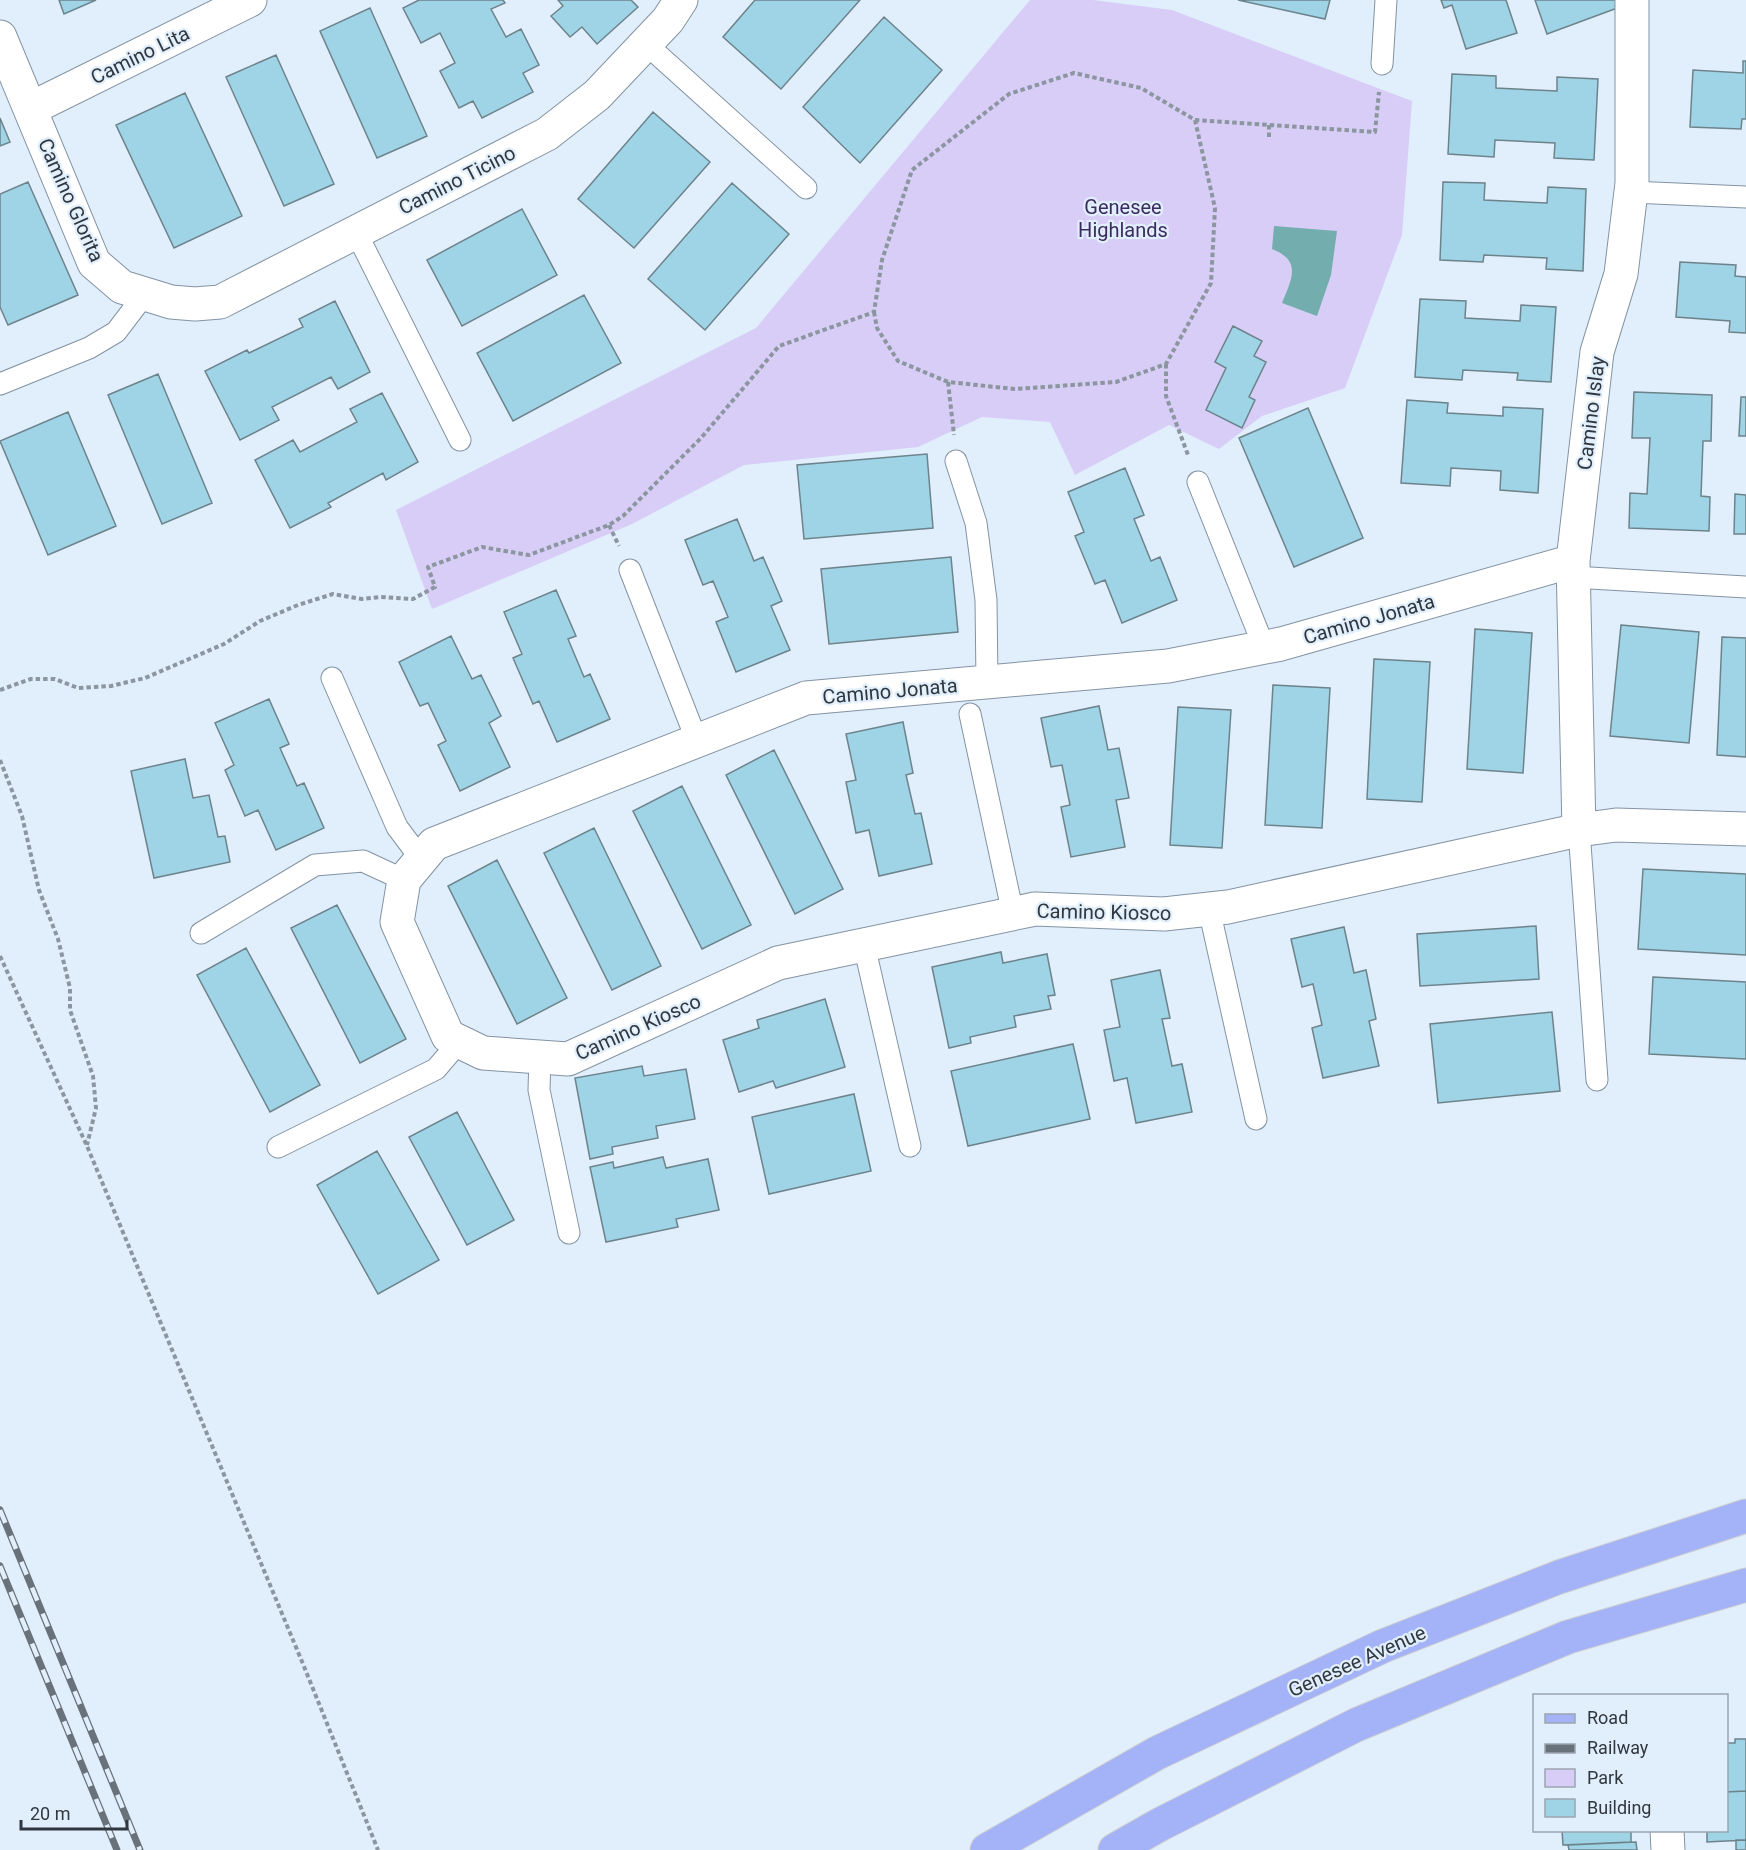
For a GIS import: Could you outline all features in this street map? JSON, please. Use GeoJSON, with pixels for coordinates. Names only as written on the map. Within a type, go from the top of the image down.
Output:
{"type":"FeatureCollection","features":[{"type":"Feature","properties":{"kind":"main road","name":"Genesee Avenue"},"geometry":{"type":"LineString","coordinates":[[987,1850],[1157,1753],[1383,1646],[1559,1577],[1746,1516]]}},
{"type":"Feature","properties":{"kind":"main road"},"geometry":{"type":"LineString","coordinates":[[1115,1850],[1159,1825],[1366,1721],[1568,1637],[1746,1585]]}},
{"type":"Feature","properties":{"kind":"street","name":"Camino Lita"},"geometry":{"type":"LineString","coordinates":[[30,109],[250,0]]}},
{"type":"Feature","properties":{"kind":"street","name":"Camino Ticino"},"geometry":{"type":"LineString","coordinates":[[195,304],[220,302],[547,134],[597,95],[668,20],[681,0]]}},
{"type":"Feature","properties":{"kind":"street","name":"Camino Islay"},"geometry":{"type":"LineString","coordinates":[[1580,830],[1573,569],[1597,352],[1621,274],[1630,192],[1632,0]]}},
{"type":"Feature","properties":{"kind":"street","name":"Camino Glorita"},"geometry":{"type":"LineString","coordinates":[[0,37],[94,263],[122,287],[171,302],[195,304]]}},
{"type":"Feature","properties":{"kind":"street","name":"Camino Jonata"},"geometry":{"type":"LineString","coordinates":[[412,870],[434,844],[806,698],[1168,666],[1264,647],[1573,569]]}},
{"type":"Feature","properties":{"kind":"street","name":"Camino Kiosco"},"geometry":{"type":"LineString","coordinates":[[453,1039],[483,1053],[568,1059],[778,963],[1035,909],[1164,914],[1228,907],[1580,830],[1616,825],[1746,829]]}},
{"type":"Feature","properties":{"kind":"street"},"geometry":{"type":"LineString","coordinates":[[412,870],[397,922],[453,1039]]}},
{"type":"Feature","properties":{"kind":"street"},"geometry":{"type":"LineString","coordinates":[[1667,1832],[1668,1850]]}},
{"type":"Feature","properties":{"kind":"lane"},"geometry":{"type":"LineString","coordinates":[[1382,64],[1386,0]]}},
{"type":"Feature","properties":{"kind":"lane"},"geometry":{"type":"LineString","coordinates":[[646,44],[806,188]]}},
{"type":"Feature","properties":{"kind":"lane"},"geometry":{"type":"LineString","coordinates":[[1630,192],[1746,197]]}},
{"type":"Feature","properties":{"kind":"lane"},"geometry":{"type":"LineString","coordinates":[[356,232],[460,440]]}},
{"type":"Feature","properties":{"kind":"lane"},"geometry":{"type":"LineString","coordinates":[[0,384],[89,348],[116,332],[145,294]]}},
{"type":"Feature","properties":{"kind":"lane"},"geometry":{"type":"LineString","coordinates":[[956,461],[976,523],[986,600],[987,682]]}},
{"type":"Feature","properties":{"kind":"lane"},"geometry":{"type":"LineString","coordinates":[[1198,482],[1264,647]]}},
{"type":"Feature","properties":{"kind":"lane"},"geometry":{"type":"LineString","coordinates":[[1573,569],[1746,587]]}},
{"type":"Feature","properties":{"kind":"lane"},"geometry":{"type":"LineString","coordinates":[[630,570],[697,741]]}},
{"type":"Feature","properties":{"kind":"lane"},"geometry":{"type":"LineString","coordinates":[[201,933],[315,865],[363,861],[412,870],[397,827],[332,678]]}},
{"type":"Feature","properties":{"kind":"lane"},"geometry":{"type":"LineString","coordinates":[[970,714],[1012,914]]}},
{"type":"Feature","properties":{"kind":"lane"},"geometry":{"type":"LineString","coordinates":[[1580,830],[1597,1080]]}},
{"type":"Feature","properties":{"kind":"lane"},"geometry":{"type":"LineString","coordinates":[[1209,909],[1256,1119]]}},
{"type":"Feature","properties":{"kind":"lane"},"geometry":{"type":"LineString","coordinates":[[864,945],[910,1146]]}},
{"type":"Feature","properties":{"kind":"lane"},"geometry":{"type":"LineString","coordinates":[[278,1147],[436,1069],[453,1039]]}},
{"type":"Feature","properties":{"kind":"lane"},"geometry":{"type":"LineString","coordinates":[[540,1058],[539,1090],[569,1233]]}},
{"type":"Feature","properties":{"kind":"path"},"geometry":{"type":"LineString","coordinates":[[1166,364],[1116,382],[1015,389],[948,382],[898,361],[877,328],[874,312],[882,260],[912,170],[1009,94],[1074,73],[1142,88],[1195,120],[1375,132],[1382,64]]}},
{"type":"Feature","properties":{"kind":"path"},"geometry":{"type":"LineString","coordinates":[[1195,120],[1215,208],[1211,283],[1166,364],[1166,396],[1198,482]]}},
{"type":"Feature","properties":{"kind":"path"},"geometry":{"type":"LineString","coordinates":[[1269,125],[1269,137]]}},
{"type":"Feature","properties":{"kind":"path"},"geometry":{"type":"LineString","coordinates":[[0,690],[31,680],[55,679],[78,688],[111,686],[145,678],[224,644],[260,621],[298,605],[333,594],[362,600],[380,597],[413,599],[435,586],[428,567],[482,547],[529,555],[609,525],[623,516],[701,438],[779,346],[874,312]]}},
{"type":"Feature","properties":{"kind":"path"},"geometry":{"type":"LineString","coordinates":[[948,382],[956,461]]}},
{"type":"Feature","properties":{"kind":"path"},"geometry":{"type":"LineString","coordinates":[[0,760],[22,816],[39,890],[58,939],[70,988],[70,1010],[93,1076],[96,1108],[87,1146]]}},
{"type":"Feature","properties":{"kind":"path"},"geometry":{"type":"LineString","coordinates":[[0,956],[87,1146],[378,1850]]}},
{"type":"Feature","properties":{"kind":"green space","name":"Genesee Highlands"},"geometry":{"type":"Polygon","coordinates":[[[1030,0],[1093,0],[1172,10],[1412,101],[1402,235],[1345,388],[1262,416],[1219,449],[1169,425],[1075,475],[1050,422],[982,417],[918,447],[744,465],[632,524],[432,609],[396,510],[756,328],[1030,0]]]}},
{"type":"Feature","properties":{"kind":"shaded area"},"geometry":{"type":"Polygon","coordinates":[[[1274,226],[1337,231],[1331,275],[1317,316],[1282,303],[1292,272],[1288,259],[1272,249],[1274,226]]]}},
{"type":"Feature","properties":{"kind":"building"},"geometry":{"type":"Polygon","coordinates":[[[59,0],[96,0],[64,14],[59,0]]]}},
{"type":"Feature","properties":{"kind":"building"},"geometry":{"type":"Polygon","coordinates":[[[419,0],[503,0],[505,3],[491,9],[506,37],[521,29],[539,65],[523,73],[533,92],[482,118],[473,101],[459,108],[440,71],[455,63],[440,33],[421,43],[403,8],[419,0]]]}},
{"type":"Feature","properties":{"kind":"building"},"geometry":{"type":"Polygon","coordinates":[[[558,0],[631,0],[638,7],[597,44],[582,27],[570,37],[551,16],[563,6],[558,0]]]}},
{"type":"Feature","properties":{"kind":"building"},"geometry":{"type":"Polygon","coordinates":[[[755,0],[860,0],[781,89],[723,37],[755,0]]]}},
{"type":"Feature","properties":{"kind":"building"},"geometry":{"type":"Polygon","coordinates":[[[1238,0],[1330,0],[1325,19],[1238,0]]]}},
{"type":"Feature","properties":{"kind":"building"},"geometry":{"type":"Polygon","coordinates":[[[1441,0],[1506,0],[1517,33],[1466,49],[1452,5],[1444,8],[1441,0]]]}},
{"type":"Feature","properties":{"kind":"building"},"geometry":{"type":"Polygon","coordinates":[[[1535,0],[1618,0],[1620,7],[1547,34],[1535,0]]]}},
{"type":"Feature","properties":{"kind":"building"},"geometry":{"type":"Polygon","coordinates":[[[370,8],[427,136],[377,158],[320,31],[370,8]]]}},
{"type":"Feature","properties":{"kind":"building"},"geometry":{"type":"Polygon","coordinates":[[[884,17],[942,70],[860,163],[803,107],[884,17]]]}},
{"type":"Feature","properties":{"kind":"building"},"geometry":{"type":"Polygon","coordinates":[[[276,55],[334,184],[284,206],[226,77],[276,55]]]}},
{"type":"Feature","properties":{"kind":"building"},"geometry":{"type":"Polygon","coordinates":[[[1743,61],[1746,61],[1746,119],[1742,119],[1741,129],[1690,127],[1693,70],[1743,73],[1743,61]]]}},
{"type":"Feature","properties":{"kind":"building"},"geometry":{"type":"Polygon","coordinates":[[[1452,74],[1496,76],[1496,88],[1557,91],[1557,77],[1598,79],[1594,160],[1554,158],[1555,143],[1495,140],[1494,157],[1448,154],[1452,74]]]}},
{"type":"Feature","properties":{"kind":"building"},"geometry":{"type":"Polygon","coordinates":[[[185,93],[242,216],[174,248],[116,125],[185,93]]]}},
{"type":"Feature","properties":{"kind":"building"},"geometry":{"type":"Polygon","coordinates":[[[653,112],[710,162],[634,248],[578,199],[653,112]]]}},
{"type":"Feature","properties":{"kind":"building"},"geometry":{"type":"Polygon","coordinates":[[[0,118],[10,142],[0,146],[0,118]]]}},
{"type":"Feature","properties":{"kind":"building"},"geometry":{"type":"Polygon","coordinates":[[[28,182],[78,295],[8,325],[0,307],[0,194],[28,182]]]}},
{"type":"Feature","properties":{"kind":"building"},"geometry":{"type":"Polygon","coordinates":[[[1443,182],[1485,183],[1484,200],[1547,203],[1548,187],[1586,189],[1583,271],[1546,269],[1547,258],[1484,255],[1483,262],[1440,260],[1443,182]]]}},
{"type":"Feature","properties":{"kind":"building"},"geometry":{"type":"Polygon","coordinates":[[[732,183],[789,234],[705,330],[648,279],[732,183]]]}},
{"type":"Feature","properties":{"kind":"building"},"geometry":{"type":"Polygon","coordinates":[[[522,209],[557,275],[462,326],[427,260],[522,209]]]}},
{"type":"Feature","properties":{"kind":"building"},"geometry":{"type":"Polygon","coordinates":[[[1680,262],[1736,265],[1735,276],[1746,277],[1746,333],[1729,332],[1730,321],[1676,317],[1680,262]]]}},
{"type":"Feature","properties":{"kind":"building"},"geometry":{"type":"Polygon","coordinates":[[[584,295],[621,363],[513,421],[477,353],[584,295]]]}},
{"type":"Feature","properties":{"kind":"building"},"geometry":{"type":"Polygon","coordinates":[[[1420,299],[1466,301],[1465,318],[1520,321],[1521,305],[1556,307],[1551,382],[1517,380],[1518,373],[1463,370],[1462,380],[1415,377],[1420,299]]]}},
{"type":"Feature","properties":{"kind":"building"},"geometry":{"type":"Polygon","coordinates":[[[335,301],[370,372],[338,389],[331,377],[272,407],[279,420],[240,440],[205,371],[247,350],[249,353],[303,327],[299,319],[335,301]]]}},
{"type":"Feature","properties":{"kind":"building"},"geometry":{"type":"Polygon","coordinates":[[[1233,326],[1262,341],[1254,356],[1266,362],[1249,397],[1255,400],[1242,428],[1206,410],[1226,368],[1215,362],[1233,326]]]}},
{"type":"Feature","properties":{"kind":"building"},"geometry":{"type":"Polygon","coordinates":[[[158,374],[212,503],[162,524],[108,395],[158,374]]]}},
{"type":"Feature","properties":{"kind":"building"},"geometry":{"type":"Polygon","coordinates":[[[1634,392],[1712,395],[1711,441],[1703,441],[1701,496],[1710,497],[1709,531],[1629,528],[1630,493],[1647,494],[1650,438],[1632,438],[1634,392]]]}},
{"type":"Feature","properties":{"kind":"building"},"geometry":{"type":"Polygon","coordinates":[[[382,393],[418,462],[386,480],[383,473],[328,503],[331,507],[290,528],[255,460],[293,440],[300,452],[357,422],[350,409],[382,393]]]}},
{"type":"Feature","properties":{"kind":"building"},"geometry":{"type":"Polygon","coordinates":[[[1741,397],[1746,397],[1746,436],[1739,436],[1741,397]]]}},
{"type":"Feature","properties":{"kind":"building"},"geometry":{"type":"Polygon","coordinates":[[[1407,400],[1448,403],[1447,413],[1503,416],[1503,407],[1543,409],[1538,493],[1500,490],[1501,471],[1451,468],[1450,486],[1401,483],[1407,400]]]}},
{"type":"Feature","properties":{"kind":"building"},"geometry":{"type":"Polygon","coordinates":[[[1308,408],[1363,538],[1294,567],[1239,438],[1308,408]]]}},
{"type":"Feature","properties":{"kind":"building"},"geometry":{"type":"Polygon","coordinates":[[[68,412],[116,526],[48,555],[0,441],[68,412]]]}},
{"type":"Feature","properties":{"kind":"building"},"geometry":{"type":"Polygon","coordinates":[[[927,454],[933,528],[804,539],[797,465],[927,454]]]}},
{"type":"Feature","properties":{"kind":"building"},"geometry":{"type":"Polygon","coordinates":[[[1125,468],[1144,515],[1134,519],[1151,561],[1160,557],[1177,600],[1122,623],[1105,580],[1095,584],[1075,536],[1084,532],[1068,492],[1125,468]]]}},
{"type":"Feature","properties":{"kind":"building"},"geometry":{"type":"Polygon","coordinates":[[[1735,494],[1746,495],[1746,534],[1734,534],[1735,494]]]}},
{"type":"Feature","properties":{"kind":"building"},"geometry":{"type":"Polygon","coordinates":[[[737,519],[754,561],[763,557],[782,601],[771,606],[790,650],[736,672],[716,622],[728,617],[713,581],[703,585],[685,540],[737,519]]]}},
{"type":"Feature","properties":{"kind":"building"},"geometry":{"type":"Polygon","coordinates":[[[951,557],[958,632],[829,644],[821,569],[951,557]]]}},
{"type":"Feature","properties":{"kind":"building"},"geometry":{"type":"Polygon","coordinates":[[[556,590],[576,636],[568,639],[584,677],[590,674],[610,719],[557,742],[539,701],[533,704],[513,658],[522,654],[504,612],[556,590]]]}},
{"type":"Feature","properties":{"kind":"building"},"geometry":{"type":"Polygon","coordinates":[[[1621,625],[1699,632],[1689,743],[1610,736],[1621,625]]]}},
{"type":"Feature","properties":{"kind":"building"},"geometry":{"type":"Polygon","coordinates":[[[1475,629],[1532,633],[1523,773],[1467,769],[1475,629]]]}},
{"type":"Feature","properties":{"kind":"building"},"geometry":{"type":"Polygon","coordinates":[[[451,636],[472,679],[481,675],[501,716],[489,723],[510,767],[460,791],[438,745],[446,741],[428,703],[420,706],[399,662],[451,636]]]}},
{"type":"Feature","properties":{"kind":"building"},"geometry":{"type":"Polygon","coordinates":[[[1722,637],[1746,638],[1746,757],[1717,755],[1722,637]]]}},
{"type":"Feature","properties":{"kind":"building"},"geometry":{"type":"Polygon","coordinates":[[[1374,659],[1430,662],[1422,802],[1367,799],[1374,659]]]}},
{"type":"Feature","properties":{"kind":"building"},"geometry":{"type":"Polygon","coordinates":[[[1273,685],[1330,688],[1322,828],[1265,825],[1273,685]]]}},
{"type":"Feature","properties":{"kind":"building"},"geometry":{"type":"Polygon","coordinates":[[[269,699],[289,744],[280,748],[297,786],[304,783],[324,828],[276,850],[258,810],[245,816],[225,770],[234,765],[215,723],[269,699]]]}},
{"type":"Feature","properties":{"kind":"building"},"geometry":{"type":"Polygon","coordinates":[[[1099,706],[1108,750],[1119,748],[1129,798],[1116,800],[1125,847],[1071,857],[1061,807],[1070,805],[1062,765],[1051,767],[1041,718],[1099,706]]]}},
{"type":"Feature","properties":{"kind":"building"},"geometry":{"type":"Polygon","coordinates":[[[1178,707],[1231,710],[1222,848],[1170,845],[1178,707]]]}},
{"type":"Feature","properties":{"kind":"building"},"geometry":{"type":"Polygon","coordinates":[[[903,722],[913,773],[906,775],[915,814],[921,813],[932,864],[879,876],[869,830],[856,833],[846,782],[856,780],[846,734],[903,722]]]}},
{"type":"Feature","properties":{"kind":"building"},"geometry":{"type":"Polygon","coordinates":[[[774,750],[843,889],[795,914],[726,775],[774,750]]]}},
{"type":"Feature","properties":{"kind":"building"},"geometry":{"type":"Polygon","coordinates":[[[185,759],[193,798],[209,795],[218,837],[225,836],[230,862],[154,878],[131,771],[185,759]]]}},
{"type":"Feature","properties":{"kind":"building"},"geometry":{"type":"Polygon","coordinates":[[[682,786],[751,925],[702,949],[633,811],[682,786]]]}},
{"type":"Feature","properties":{"kind":"building"},"geometry":{"type":"Polygon","coordinates":[[[594,828],[661,966],[612,990],[544,853],[594,828]]]}},
{"type":"Feature","properties":{"kind":"building"},"geometry":{"type":"Polygon","coordinates":[[[497,860],[567,998],[517,1024],[448,886],[497,860]]]}},
{"type":"Feature","properties":{"kind":"building"},"geometry":{"type":"Polygon","coordinates":[[[1643,869],[1746,874],[1746,955],[1638,949],[1643,869]]]}},
{"type":"Feature","properties":{"kind":"building"},"geometry":{"type":"Polygon","coordinates":[[[337,905],[406,1039],[360,1063],[291,928],[337,905]]]}},
{"type":"Feature","properties":{"kind":"building"},"geometry":{"type":"Polygon","coordinates":[[[1536,926],[1539,979],[1420,986],[1417,934],[1536,926]]]}},
{"type":"Feature","properties":{"kind":"building"},"geometry":{"type":"Polygon","coordinates":[[[1344,927],[1354,973],[1366,970],[1376,1019],[1369,1021],[1379,1066],[1323,1078],[1312,1028],[1322,1025],[1313,984],[1302,987],[1291,939],[1344,927]]]}},
{"type":"Feature","properties":{"kind":"building"},"geometry":{"type":"Polygon","coordinates":[[[246,948],[320,1085],[270,1112],[197,975],[246,948]]]}},
{"type":"Feature","properties":{"kind":"building"},"geometry":{"type":"Polygon","coordinates":[[[1001,952],[1003,963],[1047,954],[1055,995],[1048,996],[1051,1009],[1014,1016],[1016,1027],[970,1037],[971,1043],[949,1048],[932,967],[1001,952]]]}},
{"type":"Feature","properties":{"kind":"building"},"geometry":{"type":"Polygon","coordinates":[[[1160,970],[1170,1018],[1162,1019],[1172,1066],[1182,1064],[1192,1112],[1136,1123],[1127,1078],[1114,1081],[1104,1030],[1120,1027],[1111,980],[1160,970]]]}},
{"type":"Feature","properties":{"kind":"building"},"geometry":{"type":"Polygon","coordinates":[[[1653,977],[1746,982],[1746,1059],[1649,1054],[1653,977]]]}},
{"type":"Feature","properties":{"kind":"building"},"geometry":{"type":"Polygon","coordinates":[[[825,999],[845,1067],[776,1088],[773,1081],[739,1092],[723,1040],[759,1028],[757,1020],[825,999]]]}},
{"type":"Feature","properties":{"kind":"building"},"geometry":{"type":"Polygon","coordinates":[[[1552,1012],[1560,1091],[1438,1103],[1430,1024],[1552,1012]]]}},
{"type":"Feature","properties":{"kind":"building"},"geometry":{"type":"Polygon","coordinates":[[[1073,1044],[1090,1119],[968,1146],[951,1071],[1073,1044]]]}},
{"type":"Feature","properties":{"kind":"building"},"geometry":{"type":"Polygon","coordinates":[[[642,1066],[644,1076],[686,1069],[695,1119],[656,1126],[658,1138],[612,1147],[613,1154],[590,1159],[575,1078],[642,1066]]]}},
{"type":"Feature","properties":{"kind":"building"},"geometry":{"type":"Polygon","coordinates":[[[854,1094],[871,1171],[769,1194],[752,1117],[854,1094]]]}},
{"type":"Feature","properties":{"kind":"building"},"geometry":{"type":"Polygon","coordinates":[[[457,1112],[514,1220],[467,1245],[409,1137],[457,1112]]]}},
{"type":"Feature","properties":{"kind":"building"},"geometry":{"type":"Polygon","coordinates":[[[377,1151],[439,1260],[378,1294],[317,1185],[377,1151]]]}},
{"type":"Feature","properties":{"kind":"building"},"geometry":{"type":"Polygon","coordinates":[[[663,1157],[666,1168],[708,1159],[719,1210],[676,1219],[678,1227],[606,1242],[590,1167],[613,1162],[614,1168],[663,1157]]]}},
{"type":"Feature","properties":{"kind":"building"},"geometry":{"type":"Polygon","coordinates":[[[1735,1739],[1746,1739],[1746,1791],[1728,1792],[1728,1743],[1735,1743],[1735,1739]]]}},
{"type":"Feature","properties":{"kind":"building"},"geometry":{"type":"Polygon","coordinates":[[[1746,1791],[1746,1840],[1707,1842],[1707,1832],[1728,1832],[1728,1792],[1746,1791]]]}},
{"type":"Feature","properties":{"kind":"building"},"geometry":{"type":"Polygon","coordinates":[[[1562,1832],[1631,1832],[1631,1842],[1563,1845],[1562,1832]]]}},
{"type":"Feature","properties":{"kind":"building"},"geometry":{"type":"Polygon","coordinates":[[[1736,1840],[1746,1840],[1746,1850],[1736,1850],[1736,1840]]]}},
{"type":"Feature","properties":{"kind":"building"},"geometry":{"type":"Polygon","coordinates":[[[1636,1842],[1637,1850],[1569,1850],[1568,1845],[1636,1842]]]}},
{"type":"Feature","properties":{"kind":"railway"},"geometry":{"type":"LineString","coordinates":[[0,1510],[140,1850]]}},
{"type":"Feature","properties":{"kind":"railway"},"geometry":{"type":"LineString","coordinates":[[0,1566],[117,1850]]}}]}
